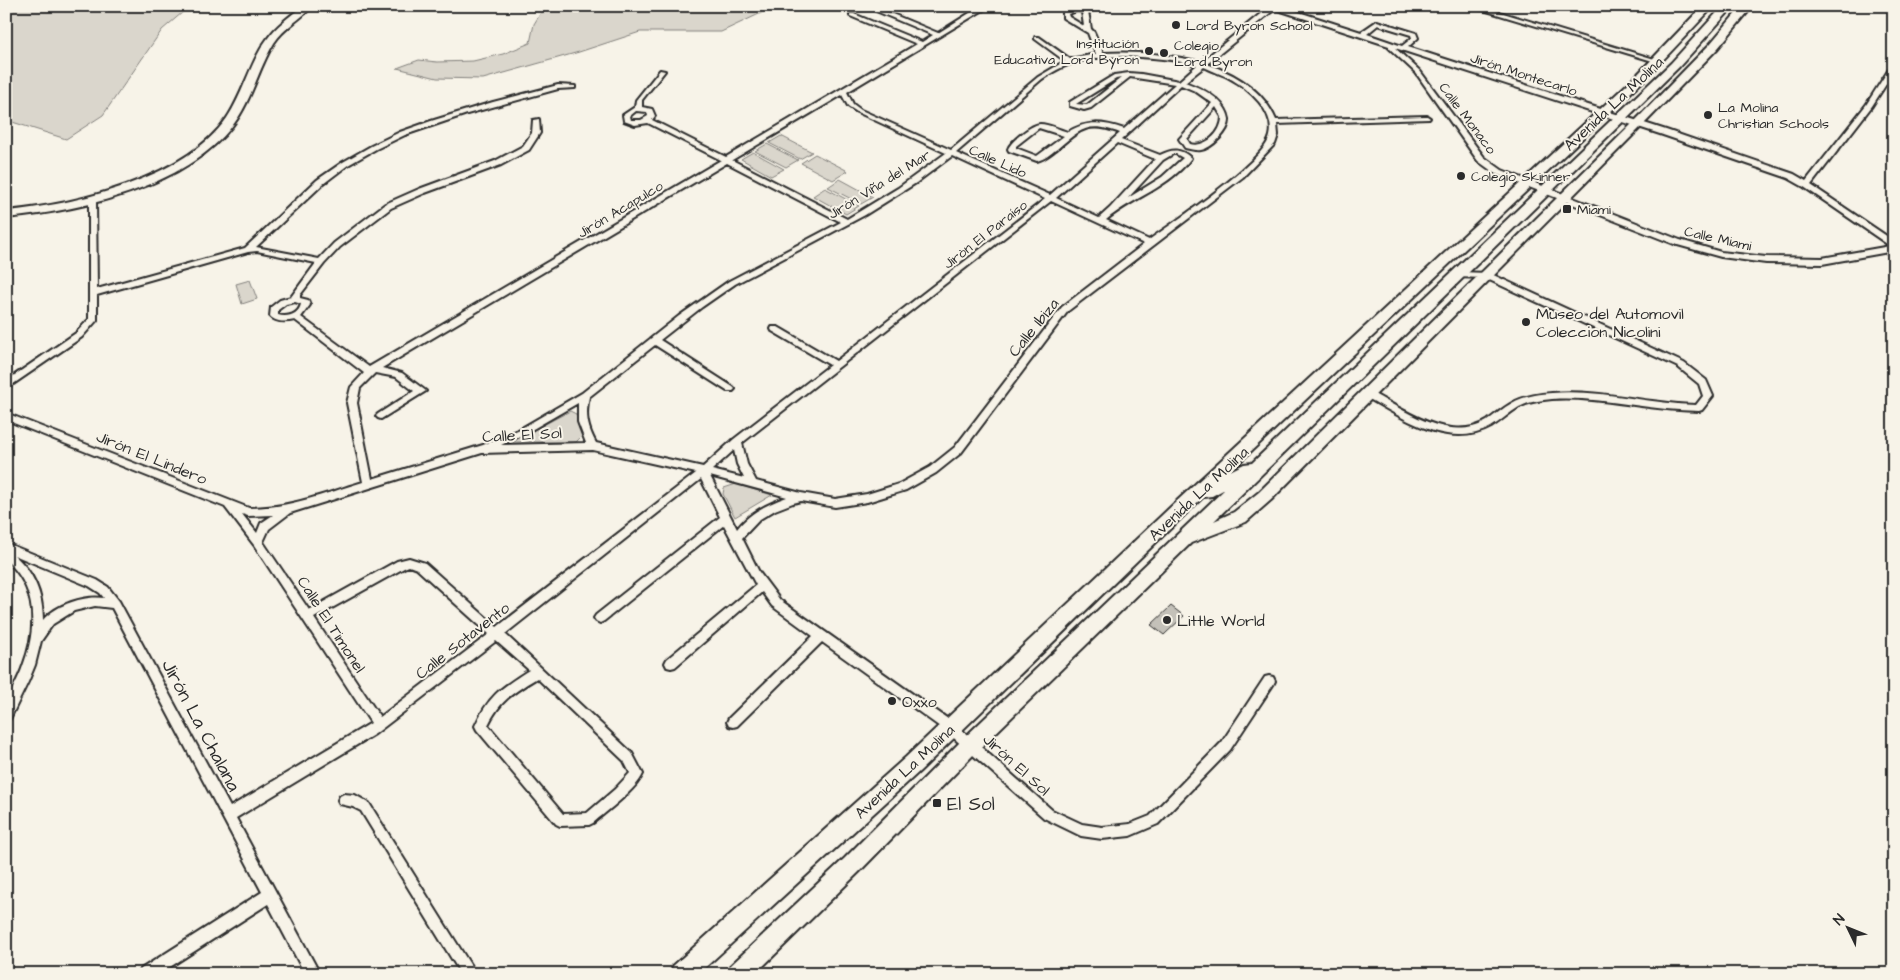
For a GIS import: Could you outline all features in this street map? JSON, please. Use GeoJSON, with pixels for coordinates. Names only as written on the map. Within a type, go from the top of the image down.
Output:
{"type":"FeatureCollection","features":[{"type":"Feature","properties":{"kind":"main road","name":"Avenida La Molina"},"geometry":{"type":"LineString","coordinates":[[681,974],[892,784],[1184,505],[1658,61],[1709,6]]}},
{"type":"Feature","properties":{"kind":"main road","name":"Avenida La Molina"},"geometry":{"type":"LineString","coordinates":[[1184,540],[1231,522],[1248,512],[1565,198],[1714,46],[1748,6]]}},
{"type":"Feature","properties":{"kind":"main road","name":"Avenida La Molina"},"geometry":{"type":"LineString","coordinates":[[738,974],[852,865],[971,744],[1621,119],[1682,58],[1724,7]]}},
{"type":"Feature","properties":{"kind":"main road"},"geometry":{"type":"LineString","coordinates":[[1184,505],[1270,457]]}},
{"type":"Feature","properties":{"kind":"street"},"geometry":{"type":"LineString","coordinates":[[6,215],[92,200],[148,179],[203,150],[229,123],[248,92],[266,50],[275,36],[308,6]]}},
{"type":"Feature","properties":{"kind":"street"},"geometry":{"type":"LineString","coordinates":[[867,6],[938,35]]}},
{"type":"Feature","properties":{"kind":"street"},"geometry":{"type":"LineString","coordinates":[[965,6],[978,11]]}},
{"type":"Feature","properties":{"kind":"street","name":"Jirón Acapulco"},"geometry":{"type":"LineString","coordinates":[[368,485],[352,403],[356,387],[371,371],[987,6]]}},
{"type":"Feature","properties":{"kind":"street","name":"Jirón Montecarlo"},"geometry":{"type":"LineString","coordinates":[[1274,6],[1786,174],[1807,185],[1894,247]]}},
{"type":"Feature","properties":{"kind":"street","name":"Jiròn El Paraíso"},"geometry":{"type":"LineString","coordinates":[[702,472],[836,364],[1051,198],[1181,82],[1274,6]]}},
{"type":"Feature","properties":{"kind":"street"},"geometry":{"type":"LineString","coordinates":[[1473,6],[1658,61]]}},
{"type":"Feature","properties":{"kind":"street"},"geometry":{"type":"LineString","coordinates":[[852,15],[922,44]]}},
{"type":"Feature","properties":{"kind":"street"},"geometry":{"type":"LineString","coordinates":[[1362,35],[1377,23],[1414,34],[1415,38],[1403,48]]}},
{"type":"Feature","properties":{"kind":"street"},"geometry":{"type":"LineString","coordinates":[[1088,28],[1094,36],[1100,55]]}},
{"type":"Feature","properties":{"kind":"street"},"geometry":{"type":"LineString","coordinates":[[1037,38],[1069,61]]}},
{"type":"Feature","properties":{"kind":"street","name":"Calle Monaco"},"geometry":{"type":"LineString","coordinates":[[1384,42],[1405,58],[1418,72],[1482,159],[1500,172],[1546,190]]}},
{"type":"Feature","properties":{"kind":"street","name":"Jirón Viña del Mar"},"geometry":{"type":"LineString","coordinates":[[482,450],[523,431],[585,395],[615,374],[654,340],[716,292],[847,222],[910,184],[951,154],[1040,78],[1069,61],[1100,55],[1139,54],[1176,57],[1203,64]]}},
{"type":"Feature","properties":{"kind":"street"},"geometry":{"type":"LineString","coordinates":[[1203,64],[1227,75],[1252,91],[1263,102],[1273,122],[1427,118]]}},
{"type":"Feature","properties":{"kind":"street"},"geometry":{"type":"LineString","coordinates":[[1807,185],[1869,106],[1894,66]]}},
{"type":"Feature","properties":{"kind":"street"},"geometry":{"type":"LineString","coordinates":[[638,108],[639,100],[662,71]]}},
{"type":"Feature","properties":{"kind":"street"},"geometry":{"type":"LineString","coordinates":[[1130,75],[1089,107],[1084,108],[1072,105],[1073,102],[1114,77],[1130,75],[1170,78],[1181,82],[1216,103],[1224,116],[1223,128],[1204,146],[1193,148],[1185,144],[1183,139],[1216,103]]}},
{"type":"Feature","properties":{"kind":"street"},"geometry":{"type":"LineString","coordinates":[[248,250],[321,182],[365,152],[442,118],[558,86],[573,86]]}},
{"type":"Feature","properties":{"kind":"street","name":"Calle Lido"},"geometry":{"type":"LineString","coordinates":[[843,91],[850,105],[855,109],[1150,244]]}},
{"type":"Feature","properties":{"kind":"street"},"geometry":{"type":"LineString","coordinates":[[638,108],[652,111],[652,116],[648,120],[635,123],[626,119],[627,113],[638,108]]}},
{"type":"Feature","properties":{"kind":"street"},"geometry":{"type":"LineString","coordinates":[[295,299],[321,262],[337,245],[388,206],[498,163],[526,148],[536,133],[537,120]]}},
{"type":"Feature","properties":{"kind":"street"},"geometry":{"type":"LineString","coordinates":[[648,120],[847,222]]}},
{"type":"Feature","properties":{"kind":"street","name":"Calle Ibiza"},"geometry":{"type":"LineString","coordinates":[[702,472],[801,497],[835,503],[867,498],[902,487],[933,470],[958,450],[1065,309],[1244,174],[1271,144],[1275,130],[1273,122]]}},
{"type":"Feature","properties":{"kind":"street"},"geometry":{"type":"LineString","coordinates":[[1068,135],[1041,126],[1013,145],[1012,149],[1037,159],[1078,128],[1093,124],[1103,124],[1124,132]]}},
{"type":"Feature","properties":{"kind":"street"},"geometry":{"type":"LineString","coordinates":[[1115,140],[1160,158]]}},
{"type":"Feature","properties":{"kind":"street"},"geometry":{"type":"LineString","coordinates":[[1100,221],[1113,210],[1174,171],[1187,158],[1178,152],[1172,152],[1160,158],[1113,210]]}},
{"type":"Feature","properties":{"kind":"street","name":"Calle Miami"},"geometry":{"type":"LineString","coordinates":[[1546,190],[1677,242],[1721,254],[1766,260],[1822,261],[1894,247]]}},
{"type":"Feature","properties":{"kind":"street"},"geometry":{"type":"LineString","coordinates":[[6,386],[87,328],[94,316],[92,200]]}},
{"type":"Feature","properties":{"kind":"street"},"geometry":{"type":"LineString","coordinates":[[93,293],[248,250],[258,250],[321,262]]}},
{"type":"Feature","properties":{"kind":"street"},"geometry":{"type":"LineString","coordinates":[[1367,394],[1429,426],[1458,432],[1481,428],[1517,404],[1551,396],[1607,398],[1681,408],[1699,408],[1708,396],[1703,382],[1681,365],[1486,275],[1458,275]]}},
{"type":"Feature","properties":{"kind":"street"},"geometry":{"type":"LineString","coordinates":[[295,299],[301,300],[306,305],[305,309],[296,316],[283,319],[274,316],[273,313],[274,309],[283,302],[295,299]]}},
{"type":"Feature","properties":{"kind":"street"},"geometry":{"type":"LineString","coordinates":[[296,316],[371,371],[399,375],[421,391],[381,416]]}},
{"type":"Feature","properties":{"kind":"street"},"geometry":{"type":"LineString","coordinates":[[775,329],[836,364]]}},
{"type":"Feature","properties":{"kind":"street"},"geometry":{"type":"LineString","coordinates":[[654,340],[730,389]]}},
{"type":"Feature","properties":{"kind":"street"},"geometry":{"type":"LineString","coordinates":[[585,395],[581,413],[583,430],[593,446]]}},
{"type":"Feature","properties":{"kind":"street","name":"Jirón El Lindero"},"geometry":{"type":"LineString","coordinates":[[6,416],[248,512],[288,509]]}},
{"type":"Feature","properties":{"kind":"street"},"geometry":{"type":"LineString","coordinates":[[737,442],[742,464],[753,485]]}},
{"type":"Feature","properties":{"kind":"street","name":"Calle El Sol"},"geometry":{"type":"LineString","coordinates":[[288,509],[482,450],[593,446],[678,464],[702,472]]}},
{"type":"Feature","properties":{"kind":"street","name":"Jirón El Sol"},"geometry":{"type":"LineString","coordinates":[[702,472],[762,586],[784,610],[951,728],[1048,814],[1081,830],[1102,833],[1130,830],[1154,820],[1226,746],[1269,680]]}},
{"type":"Feature","properties":{"kind":"street","name":"Calle Sotavento"},"geometry":{"type":"LineString","coordinates":[[229,816],[378,724],[497,634],[702,472]]}},
{"type":"Feature","properties":{"kind":"street"},"geometry":{"type":"LineString","coordinates":[[736,538],[747,523],[758,513],[771,506],[801,497]]}},
{"type":"Feature","properties":{"kind":"street","name":"Calle El Timonel"},"geometry":{"type":"LineString","coordinates":[[228,504],[258,542],[378,724]]}},
{"type":"Feature","properties":{"kind":"street"},"geometry":{"type":"LineString","coordinates":[[258,542],[265,526],[288,509]]}},
{"type":"Feature","properties":{"kind":"street"},"geometry":{"type":"LineString","coordinates":[[600,618],[726,518]]}},
{"type":"Feature","properties":{"kind":"street","name":"Jirón La Chalana"},"geometry":{"type":"LineString","coordinates":[[6,547],[93,583],[104,590],[115,604],[312,974]]}},
{"type":"Feature","properties":{"kind":"street"},"geometry":{"type":"LineString","coordinates":[[6,554],[27,575],[36,601],[37,638],[28,671],[6,715]]}},
{"type":"Feature","properties":{"kind":"street"},"geometry":{"type":"LineString","coordinates":[[307,616],[401,564],[409,562],[421,566],[538,671],[628,757],[637,774],[619,793],[589,819],[560,820],[481,726],[491,706],[509,690],[538,671]]}},
{"type":"Feature","properties":{"kind":"street"},"geometry":{"type":"LineString","coordinates":[[671,663],[762,586]]}},
{"type":"Feature","properties":{"kind":"street"},"geometry":{"type":"LineString","coordinates":[[37,638],[49,621],[71,607],[95,601],[115,604]]}},
{"type":"Feature","properties":{"kind":"street"},"geometry":{"type":"LineString","coordinates":[[733,722],[820,636]]}},
{"type":"Feature","properties":{"kind":"street"},"geometry":{"type":"LineString","coordinates":[[344,800],[355,801],[365,806],[469,974]]}},
{"type":"Feature","properties":{"kind":"street"},"geometry":{"type":"LineString","coordinates":[[146,974],[270,894]]}},
{"type":"Feature","properties":{"kind":"shaded area"},"geometry":{"type":"Polygon","coordinates":[[[6,6],[190,6],[162,30],[103,115],[66,139],[6,120],[6,6]]]}},
{"type":"Feature","properties":{"kind":"shaded area"},"geometry":{"type":"Polygon","coordinates":[[[545,6],[776,6],[721,32],[640,32],[579,52],[483,79],[437,78],[397,68],[419,60],[437,62],[473,61],[503,54],[530,43],[534,24],[545,6]]]}},
{"type":"Feature","properties":{"kind":"shaded area"},"geometry":{"type":"Polygon","coordinates":[[[781,136],[812,152],[800,159],[769,143],[781,136]]]}},
{"type":"Feature","properties":{"kind":"shaded area"},"geometry":{"type":"Polygon","coordinates":[[[767,144],[798,160],[786,167],[755,151],[767,144]]]}},
{"type":"Feature","properties":{"kind":"shaded area"},"geometry":{"type":"Polygon","coordinates":[[[753,152],[784,169],[771,176],[741,159],[753,152]]]}},
{"type":"Feature","properties":{"kind":"shaded area"},"geometry":{"type":"Polygon","coordinates":[[[815,154],[848,171],[833,180],[801,163],[815,154]]]}},
{"type":"Feature","properties":{"kind":"shaded area"},"geometry":{"type":"Polygon","coordinates":[[[840,179],[873,197],[861,204],[828,187],[840,179]]]}},
{"type":"Feature","properties":{"kind":"shaded area"},"geometry":{"type":"Polygon","coordinates":[[[825,188],[859,206],[846,214],[813,196],[825,188]]]}},
{"type":"Feature","properties":{"kind":"shaded area"},"geometry":{"type":"Polygon","coordinates":[[[250,280],[257,299],[242,304],[236,284],[250,280]]]}},
{"type":"Feature","properties":{"kind":"shaded area"},"geometry":{"type":"Polygon","coordinates":[[[570,411],[576,414],[582,436],[576,442],[511,442],[570,411]]]}},
{"type":"Feature","properties":{"kind":"shaded area"},"geometry":{"type":"Polygon","coordinates":[[[736,484],[772,495],[735,517],[723,494],[724,488],[736,484]]]}},
{"type":"Feature","properties":{"kind":"building","name":"Little World"},"geometry":{"type":"Polygon","coordinates":[[[1171,606],[1184,616],[1164,635],[1151,625],[1171,606]]]}},
{"type":"Feature","properties":{"kind":"place","name":"Lord Byron School"},"geometry":{"type":"Point","coordinates":[1176,25]}},
{"type":"Feature","properties":{"kind":"place","name":"Institución Educativa Lord Byron"},"geometry":{"type":"Point","coordinates":[1149,51]}},
{"type":"Feature","properties":{"kind":"place","name":"Colegio Lord Byron"},"geometry":{"type":"Point","coordinates":[1164,53]}},
{"type":"Feature","properties":{"kind":"place","name":"La Molina Christian Schools"},"geometry":{"type":"Point","coordinates":[1708,115]}},
{"type":"Feature","properties":{"kind":"place","name":"Colegio Skinner"},"geometry":{"type":"Point","coordinates":[1461,176]}},
{"type":"Feature","properties":{"kind":"place","name":"Miami"},"geometry":{"type":"Point","coordinates":[1567,209]}},
{"type":"Feature","properties":{"kind":"place","name":"Museo del Automovil Coleccion Nicolini"},"geometry":{"type":"Point","coordinates":[1526,322]}},
{"type":"Feature","properties":{"kind":"place","name":"Little World"},"geometry":{"type":"Point","coordinates":[1167,620]}},
{"type":"Feature","properties":{"kind":"place","name":"Oxxo"},"geometry":{"type":"Point","coordinates":[892,701]}},
{"type":"Feature","properties":{"kind":"place","name":"El Sol"},"geometry":{"type":"Point","coordinates":[937,803]}}]}
